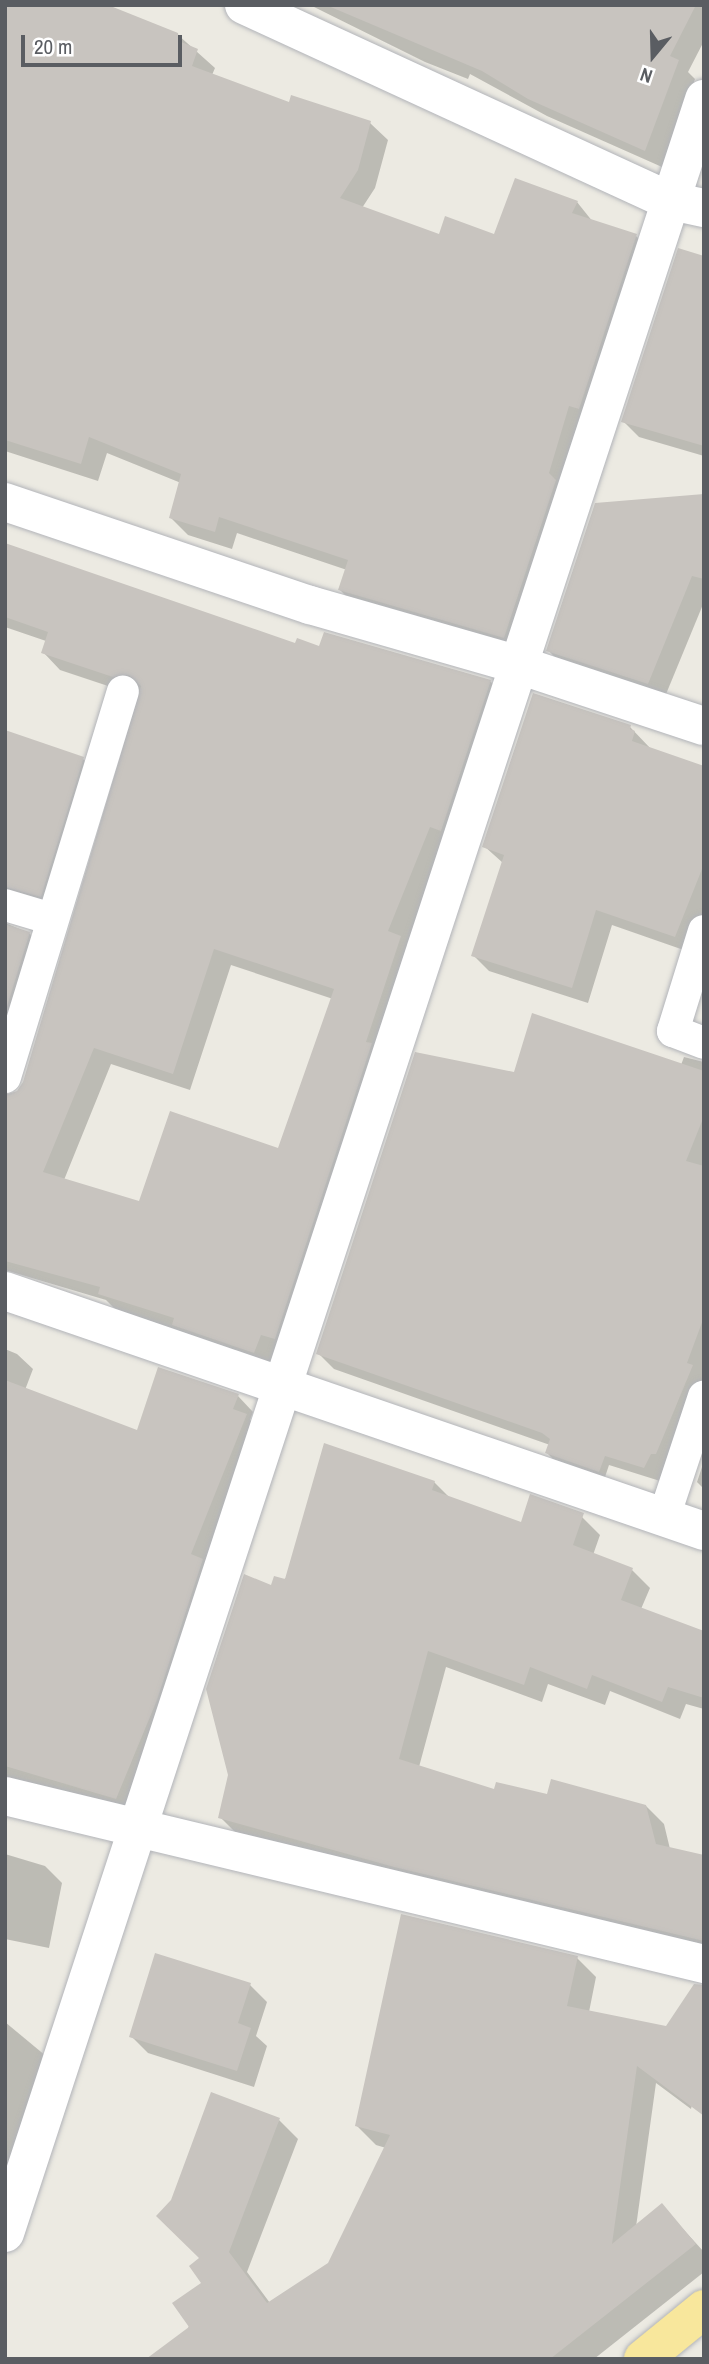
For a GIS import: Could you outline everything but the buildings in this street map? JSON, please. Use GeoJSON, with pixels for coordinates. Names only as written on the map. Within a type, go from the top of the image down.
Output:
{"type":"FeatureCollection","features":[{"type":"Feature","properties":{"kind":"highway"},"geometry":{"type":"LineString","coordinates":[[645,2358],[704,2309]]}},
{"type":"Feature","properties":{"kind":"street"},"geometry":{"type":"LineString","coordinates":[[269,10],[687,204]]}},
{"type":"Feature","properties":{"kind":"street"},"geometry":{"type":"LineString","coordinates":[[5,2233],[14,2176],[136,1829],[516,664],[687,204],[704,99]]}},
{"type":"Feature","properties":{"kind":"street"},"geometry":{"type":"LineString","coordinates":[[5,502],[310,605],[516,664],[704,726]]}},
{"type":"Feature","properties":{"kind":"street"},"geometry":{"type":"LineString","coordinates":[[5,1292],[282,1384],[704,1531]]}},
{"type":"Feature","properties":{"kind":"street"},"geometry":{"type":"LineString","coordinates":[[5,1796],[704,1964]]}},
{"type":"Feature","properties":{"kind":"lane"},"geometry":{"type":"LineString","coordinates":[[5,1077],[123,692]]}},
{"type":"Feature","properties":{"kind":"lane"},"geometry":{"type":"LineString","coordinates":[[5,905],[52,919]]}},
{"type":"Feature","properties":{"kind":"lane"},"geometry":{"type":"LineString","coordinates":[[704,931],[673,1031],[704,1042]]}},
{"type":"Feature","properties":{"kind":"lane"},"geometry":{"type":"LineString","coordinates":[[664,1517],[704,1396]]}}]}
